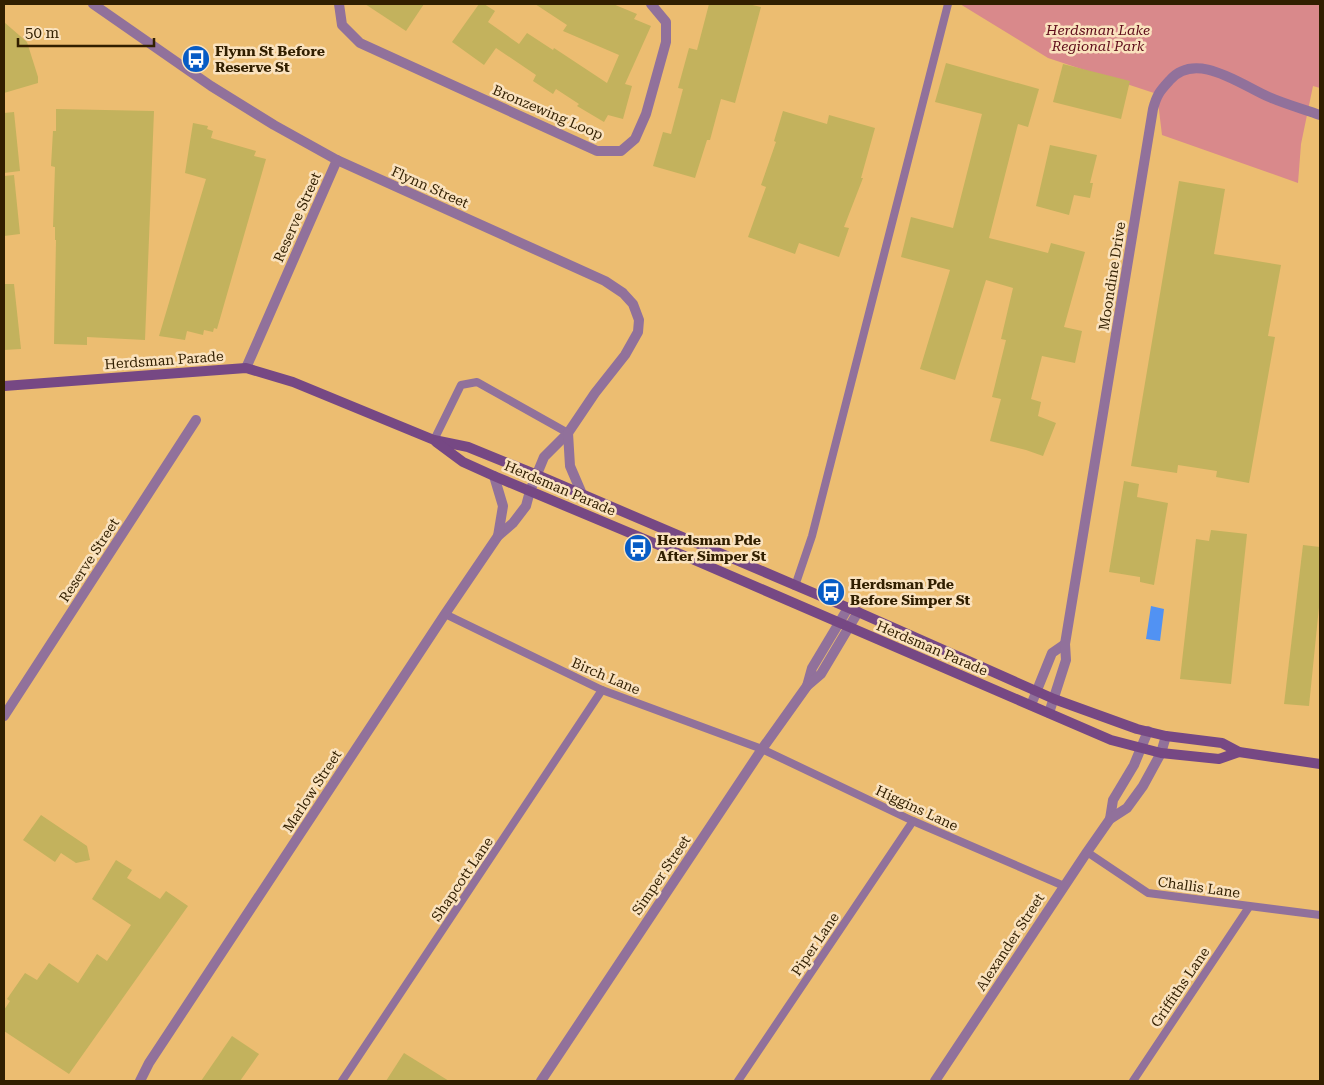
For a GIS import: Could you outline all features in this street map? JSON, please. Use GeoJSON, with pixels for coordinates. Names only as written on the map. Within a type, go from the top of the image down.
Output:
{"type":"FeatureCollection","features":[{"type":"Feature","properties":{"kind":"main road","name":"Herdsman Parade"},"geometry":{"type":"LineString","coordinates":[[4,386],[246,368],[293,382],[434,440],[468,447],[537,475],[858,612],[1054,699],[1137,729],[1166,736],[1222,743],[1239,752],[1320,764]]}},
{"type":"Feature","properties":{"kind":"main road","name":"Herdsman Parade"},"geometry":{"type":"LineString","coordinates":[[434,440],[463,462],[494,476],[1112,740],[1161,753],[1219,759],[1239,752]]}},
{"type":"Feature","properties":{"kind":"street","name":"Flynn Street"},"geometry":{"type":"LineString","coordinates":[[93,4],[210,86],[274,125],[337,160],[605,281],[623,293],[633,304],[639,320],[638,332],[625,355],[594,393],[568,433],[544,457],[530,491]]}},
{"type":"Feature","properties":{"kind":"street","name":"Bronzewing Loop"},"geometry":{"type":"LineString","coordinates":[[339,4],[342,25],[360,43],[597,151],[621,151],[635,138],[646,114],[666,42],[666,22],[651,4]]}},
{"type":"Feature","properties":{"kind":"street","name":"Moondine Drive"},"geometry":{"type":"LineString","coordinates":[[1049,712],[1066,660],[1065,644],[1157,94],[1177,72],[1195,67],[1220,73],[1270,97],[1320,114]]}},
{"type":"Feature","properties":{"kind":"street","name":"Reserve Street"},"geometry":{"type":"LineString","coordinates":[[246,368],[337,160]]}},
{"type":"Feature","properties":{"kind":"street","name":"Reserve Street"},"geometry":{"type":"LineString","coordinates":[[4,716],[196,420]]}},
{"type":"Feature","properties":{"kind":"street"},"geometry":{"type":"LineString","coordinates":[[568,433],[570,466],[582,494]]}},
{"type":"Feature","properties":{"kind":"street","name":"Marlow Street"},"geometry":{"type":"LineString","coordinates":[[494,476],[503,506],[498,536]]}},
{"type":"Feature","properties":{"kind":"street","name":"Marlow Street"},"geometry":{"type":"LineString","coordinates":[[140,1081],[149,1063],[445,614],[498,536],[526,506],[530,491]]}},
{"type":"Feature","properties":{"kind":"street","name":"Simper Street"},"geometry":{"type":"LineString","coordinates":[[807,686],[812,668],[848,608]]}},
{"type":"Feature","properties":{"kind":"street","name":"Simper Street"},"geometry":{"type":"LineString","coordinates":[[541,1081],[762,748],[807,686],[821,674],[858,612]]}},
{"type":"Feature","properties":{"kind":"street"},"geometry":{"type":"LineString","coordinates":[[1030,705],[1052,653],[1065,644]]}},
{"type":"Feature","properties":{"kind":"street","name":"Alexander Street"},"geometry":{"type":"LineString","coordinates":[[1110,819],[1113,800],[1134,765],[1148,731]]}},
{"type":"Feature","properties":{"kind":"street","name":"Alexander Street"},"geometry":{"type":"LineString","coordinates":[[935,1081],[1110,819],[1127,808],[1143,786],[1161,753],[1166,736]]}},
{"type":"Feature","properties":{"kind":"street","name":"Marlow Street"},"geometry":{"type":"LineString","coordinates":[[133,1081],[149,1063]]}},
{"type":"Feature","properties":{"kind":"lane"},"geometry":{"type":"LineString","coordinates":[[795,586],[812,536],[948,4]]}},
{"type":"Feature","properties":{"kind":"lane"},"geometry":{"type":"LineString","coordinates":[[434,440],[461,385],[477,382],[568,433]]}},
{"type":"Feature","properties":{"kind":"lane","name":"Birch Lane"},"geometry":{"type":"LineString","coordinates":[[445,614],[602,690],[762,748]]}},
{"type":"Feature","properties":{"kind":"lane","name":"Shapcott Lane"},"geometry":{"type":"LineString","coordinates":[[342,1081],[602,690]]}},
{"type":"Feature","properties":{"kind":"lane","name":"Higgins Lane"},"geometry":{"type":"LineString","coordinates":[[762,748],[913,821],[1064,886]]}},
{"type":"Feature","properties":{"kind":"lane","name":"Piper Lane"},"geometry":{"type":"LineString","coordinates":[[738,1081],[913,821]]}},
{"type":"Feature","properties":{"kind":"lane","name":"Challis Lane"},"geometry":{"type":"LineString","coordinates":[[1087,852],[1148,893],[1320,915]]}},
{"type":"Feature","properties":{"kind":"lane","name":"Griffiths Lane"},"geometry":{"type":"LineString","coordinates":[[1133,1081],[1249,907]]}},
{"type":"Feature","properties":{"kind":"green space","name":"Herdsman Lake Regional Park"},"geometry":{"type":"Polygon","coordinates":[[[960,4],[1320,4],[1320,88],[1313,86],[1301,144],[1298,183],[1162,135],[1157,94],[1048,58],[960,4]]]}},
{"type":"Feature","properties":{"kind":"water"},"geometry":{"type":"Polygon","coordinates":[[[1151,606],[1164,609],[1160,641],[1146,639],[1151,606]]]}},
{"type":"Feature","properties":{"kind":"building"},"geometry":{"type":"Polygon","coordinates":[[[365,4],[424,4],[406,31],[365,4]]]}},
{"type":"Feature","properties":{"kind":"building"},"geometry":{"type":"Polygon","coordinates":[[[479,4],[484,4],[495,11],[488,22],[519,44],[527,33],[553,50],[554,48],[607,83],[619,55],[563,31],[567,25],[535,4],[613,4],[637,14],[634,19],[651,26],[625,84],[632,86],[623,119],[608,115],[604,122],[577,106],[579,104],[556,89],[553,94],[533,81],[536,75],[496,48],[484,65],[452,42],[479,4]]]}},
{"type":"Feature","properties":{"kind":"building"},"geometry":{"type":"Polygon","coordinates":[[[709,4],[748,4],[761,7],[735,103],[721,99],[710,140],[707,140],[695,178],[653,166],[663,132],[671,134],[683,89],[678,88],[689,48],[697,50],[709,4]]]}},
{"type":"Feature","properties":{"kind":"building"},"geometry":{"type":"Polygon","coordinates":[[[4,22],[27,42],[38,77],[38,83],[4,93],[4,22]]]}},
{"type":"Feature","properties":{"kind":"building"},"geometry":{"type":"Polygon","coordinates":[[[946,63],[1039,89],[1028,127],[1018,124],[989,238],[1048,253],[1051,243],[1085,252],[1064,327],[1082,331],[1075,363],[1042,356],[1031,399],[1041,402],[1038,416],[1056,423],[1043,456],[990,441],[1001,399],[992,397],[1006,340],[1001,339],[1013,288],[986,280],[955,380],[920,369],[950,270],[901,257],[911,217],[953,228],[982,114],[935,102],[946,63]]]}},
{"type":"Feature","properties":{"kind":"building"},"geometry":{"type":"Polygon","coordinates":[[[1063,64],[1130,81],[1121,119],[1053,102],[1063,64]]]}},
{"type":"Feature","properties":{"kind":"building"},"geometry":{"type":"Polygon","coordinates":[[[56,109],[154,111],[145,340],[87,337],[87,345],[54,344],[56,240],[55,227],[53,227],[55,167],[51,166],[53,131],[56,131],[56,109]]]}},
{"type":"Feature","properties":{"kind":"building"},"geometry":{"type":"Polygon","coordinates":[[[783,111],[827,124],[829,115],[875,128],[861,178],[863,178],[844,227],[849,228],[839,257],[799,243],[795,254],[748,237],[766,187],[761,185],[776,142],[774,141],[783,111]]]}},
{"type":"Feature","properties":{"kind":"building"},"geometry":{"type":"Polygon","coordinates":[[[14,112],[20,171],[4,173],[4,113],[14,112]]]}},
{"type":"Feature","properties":{"kind":"building"},"geometry":{"type":"Polygon","coordinates":[[[193,123],[208,126],[207,129],[213,131],[211,138],[256,151],[254,156],[266,159],[217,329],[214,328],[213,332],[204,330],[203,335],[187,331],[185,340],[159,336],[206,179],[185,173],[193,123]]]}},
{"type":"Feature","properties":{"kind":"building"},"geometry":{"type":"Polygon","coordinates":[[[1050,145],[1097,155],[1090,183],[1093,183],[1090,198],[1074,195],[1069,215],[1036,206],[1050,145]]]}},
{"type":"Feature","properties":{"kind":"building"},"geometry":{"type":"Polygon","coordinates":[[[14,175],[20,234],[4,236],[4,176],[14,175]]]}},
{"type":"Feature","properties":{"kind":"building"},"geometry":{"type":"Polygon","coordinates":[[[1179,181],[1225,189],[1214,254],[1281,265],[1268,336],[1275,337],[1249,483],[1216,477],[1217,471],[1178,465],[1177,473],[1131,466],[1179,181]]]}},
{"type":"Feature","properties":{"kind":"building"},"geometry":{"type":"Polygon","coordinates":[[[4,284],[14,284],[21,349],[4,350],[4,284]]]}},
{"type":"Feature","properties":{"kind":"building"},"geometry":{"type":"Polygon","coordinates":[[[1124,481],[1139,484],[1137,497],[1168,503],[1154,585],[1140,582],[1140,577],[1109,572],[1124,481]]]}},
{"type":"Feature","properties":{"kind":"building"},"geometry":{"type":"Polygon","coordinates":[[[1211,530],[1247,534],[1231,684],[1180,679],[1196,539],[1209,541],[1211,530]]]}},
{"type":"Feature","properties":{"kind":"building"},"geometry":{"type":"Polygon","coordinates":[[[1303,545],[1320,547],[1320,597],[1309,706],[1284,704],[1303,545]]]}},
{"type":"Feature","properties":{"kind":"building"},"geometry":{"type":"Polygon","coordinates":[[[41,815],[87,846],[90,860],[76,863],[61,853],[55,862],[23,840],[41,815]]]}},
{"type":"Feature","properties":{"kind":"building"},"geometry":{"type":"Polygon","coordinates":[[[116,860],[132,870],[127,878],[160,899],[166,891],[188,906],[69,1074],[4,1031],[4,1010],[10,1001],[7,999],[25,973],[37,980],[49,963],[78,983],[97,954],[107,961],[131,925],[92,899],[116,860]]]}},
{"type":"Feature","properties":{"kind":"building"},"geometry":{"type":"Polygon","coordinates":[[[232,1036],[259,1054],[240,1081],[201,1081],[232,1036]]]}},
{"type":"Feature","properties":{"kind":"building"},"geometry":{"type":"Polygon","coordinates":[[[404,1053],[449,1081],[386,1081],[404,1053]]]}},
{"type":"Feature","properties":{"kind":"place","name":"Flynn St Before Reserve St"},"geometry":{"type":"Point","coordinates":[196,59]}},
{"type":"Feature","properties":{"kind":"place","name":"Herdsman Pde After Simper St"},"geometry":{"type":"Point","coordinates":[638,548]}},
{"type":"Feature","properties":{"kind":"place","name":"Herdsman Pde Before Simper St"},"geometry":{"type":"Point","coordinates":[831,592]}}]}
